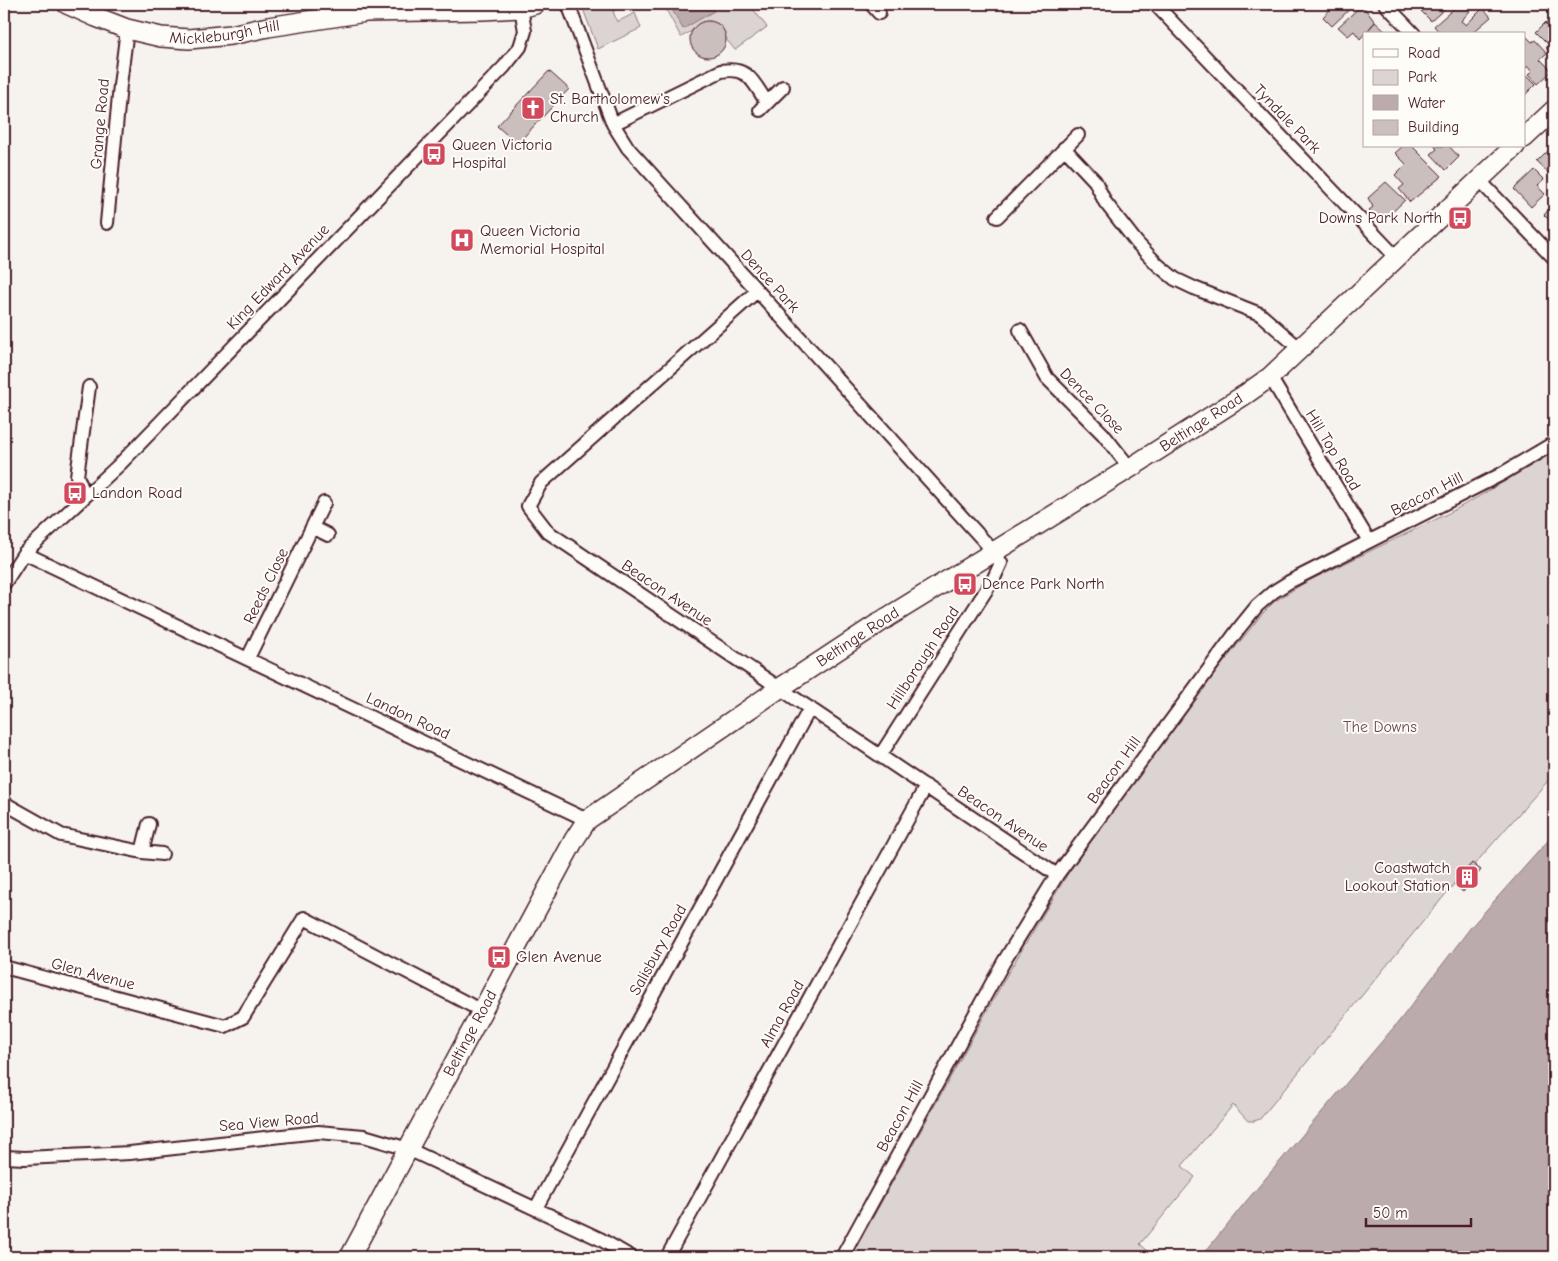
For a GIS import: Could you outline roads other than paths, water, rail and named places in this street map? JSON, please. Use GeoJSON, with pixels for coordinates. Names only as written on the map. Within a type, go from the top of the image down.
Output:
{"type":"FeatureCollection","features":[{"type":"Feature","properties":{"kind":"street","name":"Mickleburgh Hill"},"geometry":{"type":"LineString","coordinates":[[67,4],[127,29],[161,37],[189,39],[230,35],[268,27],[366,12],[483,10],[528,6]]}},
{"type":"Feature","properties":{"kind":"street","name":"Dence Park"},"geometry":{"type":"LineString","coordinates":[[568,4],[613,124],[628,148],[994,552]]}},
{"type":"Feature","properties":{"kind":"street","name":"Tyndale Park"},"geometry":{"type":"LineString","coordinates":[[1155,4],[1396,257]]}},
{"type":"Feature","properties":{"kind":"street"},"geometry":{"type":"LineString","coordinates":[[1385,4],[1412,32]]}},
{"type":"Feature","properties":{"kind":"street","name":"King Edward Avenue"},"geometry":{"type":"LineString","coordinates":[[24,554],[120,464],[504,67],[520,47],[525,31],[528,6]]}},
{"type":"Feature","properties":{"kind":"street","name":"Grange Road"},"geometry":{"type":"LineString","coordinates":[[107,223],[127,29]]}},
{"type":"Feature","properties":{"kind":"street"},"geometry":{"type":"LineString","coordinates":[[613,124],[721,71],[732,69],[741,71],[750,77],[764,106],[783,87]]}},
{"type":"Feature","properties":{"kind":"street"},"geometry":{"type":"LineString","coordinates":[[1526,136],[1554,110]]}},
{"type":"Feature","properties":{"kind":"street"},"geometry":{"type":"LineString","coordinates":[[997,217],[1078,135]]}},
{"type":"Feature","properties":{"kind":"street"},"geometry":{"type":"LineString","coordinates":[[1064,148],[1095,182],[1101,206],[1158,265],[1175,279],[1260,314],[1299,348]]}},
{"type":"Feature","properties":{"kind":"street","name":"Beltinge Road"},"geometry":{"type":"LineString","coordinates":[[350,1257],[574,840],[588,820],[780,688],[888,617],[1246,394],[1270,376],[1513,148]]}},
{"type":"Feature","properties":{"kind":"street"},"geometry":{"type":"LineString","coordinates":[[1479,180],[1554,258]]}},
{"type":"Feature","properties":{"kind":"street","name":"Beacon Avenue"},"geometry":{"type":"LineString","coordinates":[[757,291],[541,483],[528,506],[548,532],[1057,875]]}},
{"type":"Feature","properties":{"kind":"street","name":"Dence Close"},"geometry":{"type":"LineString","coordinates":[[1020,330],[1047,378],[1103,434],[1130,468]]}},
{"type":"Feature","properties":{"kind":"street","name":"Hill Top Road"},"geometry":{"type":"LineString","coordinates":[[1270,376],[1369,541]]}},
{"type":"Feature","properties":{"kind":"street"},"geometry":{"type":"LineString","coordinates":[[85,496],[77,476],[89,387]]}},
{"type":"Feature","properties":{"kind":"street","name":"Beacon Hill"},"geometry":{"type":"LineString","coordinates":[[842,1257],[1004,963],[1057,875],[1257,606],[1273,592],[1289,582],[1500,475],[1554,443]]}},
{"type":"Feature","properties":{"kind":"street","name":"Reeds Close"},"geometry":{"type":"LineString","coordinates":[[248,658],[324,503]]}},
{"type":"Feature","properties":{"kind":"street"},"geometry":{"type":"LineString","coordinates":[[312,528],[328,535]]}},
{"type":"Feature","properties":{"kind":"street","name":"Hillborough Road"},"geometry":{"type":"LineString","coordinates":[[880,756],[994,578],[1001,563],[994,552]]}},
{"type":"Feature","properties":{"kind":"street"},"geometry":{"type":"LineString","coordinates":[[4,584],[24,554]]}},
{"type":"Feature","properties":{"kind":"street","name":"Landon Road"},"geometry":{"type":"LineString","coordinates":[[24,554],[588,820]]}},
{"type":"Feature","properties":{"kind":"street","name":"Salisbury Road"},"geometry":{"type":"LineString","coordinates":[[536,1208],[810,708]]}},
{"type":"Feature","properties":{"kind":"street","name":"Alma Road"},"geometry":{"type":"LineString","coordinates":[[667,1257],[926,786]]}},
{"type":"Feature","properties":{"kind":"street"},"geometry":{"type":"LineString","coordinates":[[4,803],[61,835],[142,852],[162,854]]}},
{"type":"Feature","properties":{"kind":"street"},"geometry":{"type":"LineString","coordinates":[[142,852],[148,824]]}},
{"type":"Feature","properties":{"kind":"street","name":"Glen Avenue"},"geometry":{"type":"LineString","coordinates":[[4,967],[225,1026],[243,1017],[304,918],[482,1011]]}},
{"type":"Feature","properties":{"kind":"street","name":"Sea View Road"},"geometry":{"type":"LineString","coordinates":[[4,1157],[25,1158],[130,1153],[318,1132],[364,1136],[408,1149],[536,1208],[600,1239],[631,1257]]}},
{"type":"Feature","properties":{"kind":"water"},"geometry":{"type":"Polygon","coordinates":[[[669,4],[710,4],[714,11],[683,29],[669,4]]]}},
{"type":"Feature","properties":{"kind":"water"},"geometry":{"type":"Polygon","coordinates":[[[1554,834],[1554,1257],[1201,1257],[1400,1020],[1471,927],[1554,834]]]}},
{"type":"Feature","properties":{"kind":"place","name":"St. Bartholomew's Church"},"geometry":{"type":"Point","coordinates":[533,108]}},
{"type":"Feature","properties":{"kind":"place","name":"Queen Victoria Hospital"},"geometry":{"type":"Point","coordinates":[434,154]}},
{"type":"Feature","properties":{"kind":"place","name":"Downs Park North"},"geometry":{"type":"Point","coordinates":[1460,218]}},
{"type":"Feature","properties":{"kind":"place","name":"Queen Victoria Memorial Hospital"},"geometry":{"type":"Point","coordinates":[462,240]}},
{"type":"Feature","properties":{"kind":"place","name":"Landon Road"},"geometry":{"type":"Point","coordinates":[75,493]}},
{"type":"Feature","properties":{"kind":"place","name":"Dence Park North"},"geometry":{"type":"Point","coordinates":[965,584]}},
{"type":"Feature","properties":{"kind":"place","name":"Coastwatch Lookout Station"},"geometry":{"type":"Point","coordinates":[1467,877]}},
{"type":"Feature","properties":{"kind":"place","name":"Glen Avenue"},"geometry":{"type":"Point","coordinates":[499,957]}},
{"type":"Feature","properties":{"kind":"park label","name":"The Downs"},"geometry":{"type":"Point","coordinates":[1380,727]}}]}
